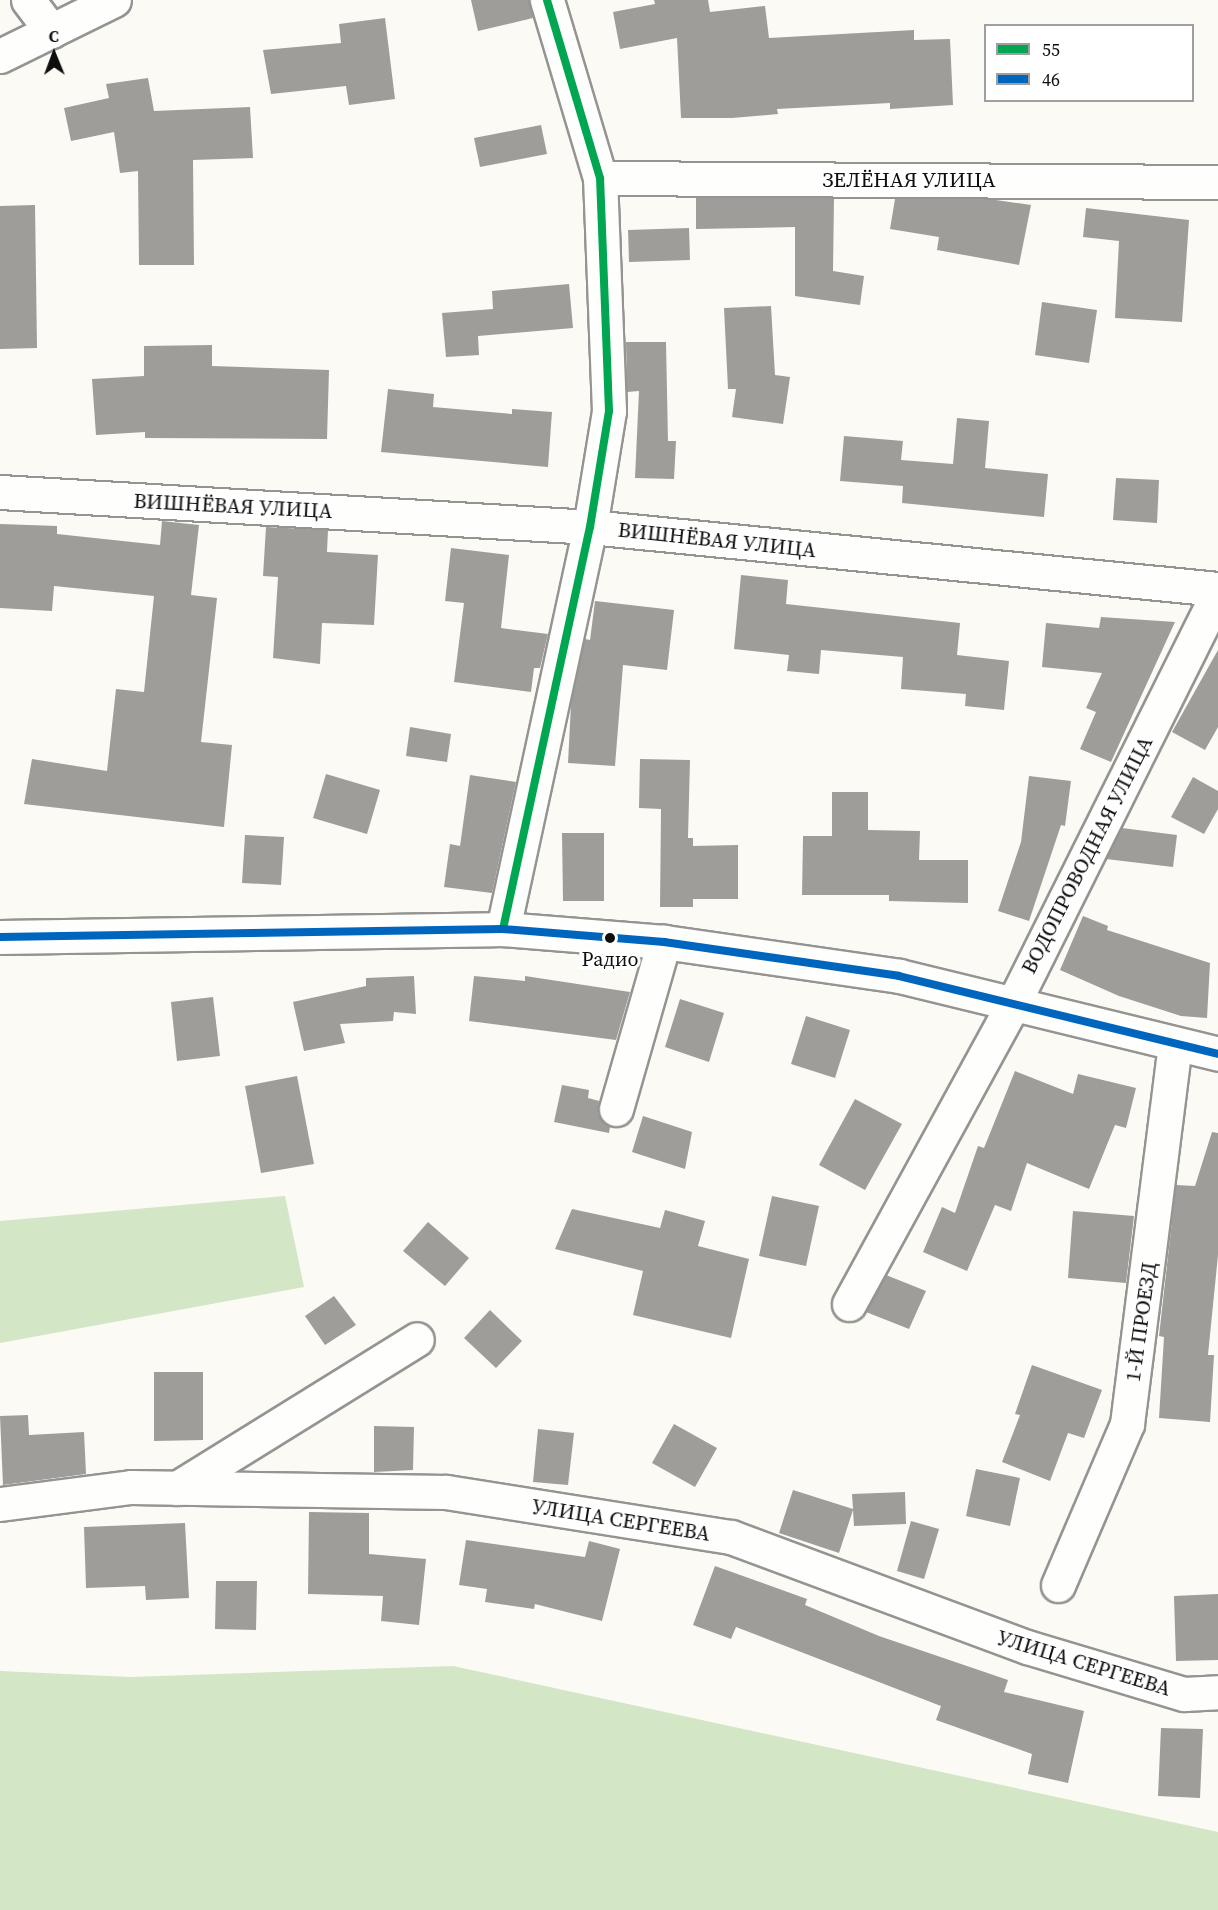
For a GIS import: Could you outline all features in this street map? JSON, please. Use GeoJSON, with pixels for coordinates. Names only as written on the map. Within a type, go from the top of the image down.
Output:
{"type":"FeatureCollection","features":[{"type":"Feature","properties":{"kind":"street"},"geometry":{"type":"LineString","coordinates":[[28,0],[51,31]]}},
{"type":"Feature","properties":{"kind":"street"},"geometry":{"type":"LineString","coordinates":[[0,56],[114,0]]}},
{"type":"Feature","properties":{"kind":"street"},"geometry":{"type":"LineString","coordinates":[[503,929],[590,528],[609,411],[600,177],[547,0]]}},
{"type":"Feature","properties":{"kind":"street","name":"ЗЕЛЁНАЯ УЛИЦА"},"geometry":{"type":"LineString","coordinates":[[600,177],[1218,182]]}},
{"type":"Feature","properties":{"kind":"street","name":"ВИШНЁВАЯ УЛИЦА"},"geometry":{"type":"LineString","coordinates":[[0,492],[590,528],[1218,591]]}},
{"type":"Feature","properties":{"kind":"street","name":"ВОДОПРОВОДНАЯ УЛИЦА"},"geometry":{"type":"LineString","coordinates":[[849,1304],[1014,1002],[1218,591]]}},
{"type":"Feature","properties":{"kind":"street"},"geometry":{"type":"LineString","coordinates":[[0,937],[503,929],[664,942],[787,957],[1014,1002],[1175,1045],[1218,1054]]}},
{"type":"Feature","properties":{"kind":"street"},"geometry":{"type":"LineString","coordinates":[[616,1108],[664,942]]}},
{"type":"Feature","properties":{"kind":"street","name":"1-Й ПРОЕЗД"},"geometry":{"type":"LineString","coordinates":[[1058,1585],[1127,1424],[1175,1045]]}},
{"type":"Feature","properties":{"kind":"street"},"geometry":{"type":"LineString","coordinates":[[177,1488],[417,1338]]}},
{"type":"Feature","properties":{"kind":"street","name":"УЛИЦА СЕРГЕЕВА"},"geometry":{"type":"LineString","coordinates":[[0,1504],[131,1487],[446,1492],[731,1537],[1027,1647],[1184,1694],[1218,1692]]}},
{"type":"Feature","properties":{"kind":"green space"},"geometry":{"type":"Polygon","coordinates":[[[285,1196],[304,1287],[0,1343],[0,1221],[285,1196]]]}},
{"type":"Feature","properties":{"kind":"green space"},"geometry":{"type":"Polygon","coordinates":[[[453,1666],[1218,1832],[1218,1910],[0,1910],[0,1671],[130,1677],[453,1666]]]}},
{"type":"Feature","properties":{"kind":"building"},"geometry":{"type":"Polygon","coordinates":[[[471,0],[529,0],[533,18],[478,31],[471,0]]]}},
{"type":"Feature","properties":{"kind":"building"},"geometry":{"type":"Polygon","coordinates":[[[654,0],[708,0],[710,12],[765,6],[769,38],[914,30],[914,40],[950,39],[953,105],[890,109],[890,103],[777,109],[778,114],[732,118],[681,118],[677,38],[620,49],[613,12],[655,4],[654,0]]]}},
{"type":"Feature","properties":{"kind":"building"},"geometry":{"type":"Polygon","coordinates":[[[385,18],[395,99],[349,105],[346,86],[271,94],[263,50],[341,43],[339,24],[385,18]]]}},
{"type":"Feature","properties":{"kind":"building"},"geometry":{"type":"Polygon","coordinates":[[[148,78],[154,111],[250,107],[253,158],[193,160],[194,265],[139,265],[138,171],[120,173],[114,132],[71,141],[64,108],[109,98],[106,84],[148,78]]]}},
{"type":"Feature","properties":{"kind":"building"},"geometry":{"type":"Polygon","coordinates":[[[541,125],[547,154],[480,167],[474,138],[541,125]]]}},
{"type":"Feature","properties":{"kind":"building"},"geometry":{"type":"Polygon","coordinates":[[[696,197],[834,198],[833,271],[864,276],[860,305],[795,296],[795,227],[696,229],[696,197]]]}},
{"type":"Feature","properties":{"kind":"building"},"geometry":{"type":"Polygon","coordinates":[[[895,199],[989,199],[1031,205],[1019,265],[937,250],[939,237],[890,229],[895,199]]]}},
{"type":"Feature","properties":{"kind":"building"},"geometry":{"type":"Polygon","coordinates":[[[35,205],[37,348],[0,349],[0,206],[35,205]]]}},
{"type":"Feature","properties":{"kind":"building"},"geometry":{"type":"Polygon","coordinates":[[[1086,208],[1189,220],[1182,322],[1115,318],[1119,241],[1083,237],[1086,208]]]}},
{"type":"Feature","properties":{"kind":"building"},"geometry":{"type":"Polygon","coordinates":[[[689,228],[690,260],[629,262],[628,230],[689,228]]]}},
{"type":"Feature","properties":{"kind":"building"},"geometry":{"type":"Polygon","coordinates":[[[569,284],[573,328],[478,336],[479,355],[446,357],[442,313],[493,309],[492,291],[569,284]]]}},
{"type":"Feature","properties":{"kind":"building"},"geometry":{"type":"Polygon","coordinates":[[[1042,302],[1097,310],[1089,363],[1035,355],[1042,302]]]}},
{"type":"Feature","properties":{"kind":"building"},"geometry":{"type":"Polygon","coordinates":[[[771,306],[775,375],[790,377],[783,424],[732,417],[736,389],[728,389],[724,308],[771,306]]]}},
{"type":"Feature","properties":{"kind":"building"},"geometry":{"type":"Polygon","coordinates":[[[626,342],[666,342],[668,441],[676,441],[674,479],[635,478],[639,391],[627,392],[626,342]]]}},
{"type":"Feature","properties":{"kind":"building"},"geometry":{"type":"Polygon","coordinates":[[[212,345],[212,366],[329,370],[327,439],[145,438],[145,432],[96,435],[92,379],[144,376],[144,346],[212,345]]]}},
{"type":"Feature","properties":{"kind":"building"},"geometry":{"type":"Polygon","coordinates":[[[388,389],[434,394],[433,407],[512,414],[512,409],[552,412],[548,467],[381,452],[388,389]]]}},
{"type":"Feature","properties":{"kind":"building"},"geometry":{"type":"Polygon","coordinates":[[[957,418],[989,421],[985,468],[1048,474],[1044,517],[902,503],[903,486],[840,481],[844,436],[903,441],[901,460],[953,464],[957,418]]]}},
{"type":"Feature","properties":{"kind":"building"},"geometry":{"type":"Polygon","coordinates":[[[1116,478],[1159,480],[1157,523],[1113,520],[1116,478]]]}},
{"type":"Feature","properties":{"kind":"building"},"geometry":{"type":"Polygon","coordinates":[[[162,521],[199,525],[191,595],[217,598],[201,742],[232,745],[224,827],[24,804],[32,759],[107,771],[116,689],[144,692],[154,596],[54,586],[52,611],[0,608],[0,524],[57,526],[57,534],[160,545],[162,521]]]}},
{"type":"Feature","properties":{"kind":"building"},"geometry":{"type":"Polygon","coordinates":[[[266,527],[328,530],[327,552],[378,555],[374,625],[322,623],[320,664],[273,658],[278,577],[263,576],[266,527]]]}},
{"type":"Feature","properties":{"kind":"building"},"geometry":{"type":"Polygon","coordinates":[[[451,548],[509,555],[501,628],[548,634],[540,668],[534,668],[531,692],[454,682],[464,603],[445,601],[451,548]]]}},
{"type":"Feature","properties":{"kind":"building"},"geometry":{"type":"Polygon","coordinates":[[[741,575],[788,580],[786,604],[960,623],[957,655],[1009,661],[1004,710],[965,706],[966,694],[901,689],[903,657],[821,650],[819,674],[787,671],[789,655],[734,649],[741,575]]]}},
{"type":"Feature","properties":{"kind":"building"},"geometry":{"type":"Polygon","coordinates":[[[595,601],[674,610],[667,670],[623,665],[615,766],[568,763],[571,704],[585,639],[590,640],[595,601]]]}},
{"type":"Feature","properties":{"kind":"building"},"geometry":{"type":"Polygon","coordinates":[[[1101,617],[1175,622],[1111,762],[1080,749],[1096,712],[1086,708],[1102,673],[1042,667],[1046,623],[1099,628],[1101,617]]]}},
{"type":"Feature","properties":{"kind":"building"},"geometry":{"type":"Polygon","coordinates":[[[1218,650],[1218,727],[1205,750],[1172,732],[1218,650]]]}},
{"type":"Feature","properties":{"kind":"building"},"geometry":{"type":"Polygon","coordinates":[[[410,727],[451,734],[447,762],[406,756],[410,727]]]}},
{"type":"Feature","properties":{"kind":"building"},"geometry":{"type":"Polygon","coordinates":[[[640,759],[690,760],[688,838],[693,838],[693,846],[738,845],[738,899],[693,899],[693,907],[660,907],[661,809],[639,808],[640,759]]]}},
{"type":"Feature","properties":{"kind":"building"},"geometry":{"type":"Polygon","coordinates":[[[326,774],[380,790],[367,834],[313,818],[326,774]]]}},
{"type":"Feature","properties":{"kind":"building"},"geometry":{"type":"Polygon","coordinates":[[[470,775],[516,782],[492,893],[444,887],[450,844],[460,846],[470,775]]]}},
{"type":"Feature","properties":{"kind":"building"},"geometry":{"type":"Polygon","coordinates":[[[1029,776],[1071,781],[1065,826],[1061,825],[1029,921],[998,911],[1021,842],[1029,776]]]}},
{"type":"Feature","properties":{"kind":"building"},"geometry":{"type":"Polygon","coordinates":[[[1193,777],[1218,791],[1218,809],[1204,834],[1171,817],[1193,777]]]}},
{"type":"Feature","properties":{"kind":"building"},"geometry":{"type":"Polygon","coordinates":[[[832,792],[868,792],[868,830],[920,831],[919,860],[968,860],[968,903],[889,901],[889,895],[802,895],[803,836],[832,836],[832,792]]]}},
{"type":"Feature","properties":{"kind":"building"},"geometry":{"type":"Polygon","coordinates":[[[1122,828],[1177,835],[1173,867],[1106,859],[1122,828]]]}},
{"type":"Feature","properties":{"kind":"building"},"geometry":{"type":"Polygon","coordinates":[[[562,833],[604,833],[604,901],[563,901],[562,833]]]}},
{"type":"Feature","properties":{"kind":"building"},"geometry":{"type":"Polygon","coordinates":[[[245,835],[284,837],[281,885],[242,883],[245,835]]]}},
{"type":"Feature","properties":{"kind":"building"},"geometry":{"type":"Polygon","coordinates":[[[1083,916],[1108,926],[1107,930],[1210,963],[1207,1018],[1181,1016],[1119,996],[1060,970],[1083,916]]]}},
{"type":"Feature","properties":{"kind":"building"},"geometry":{"type":"Polygon","coordinates":[[[414,976],[416,1014],[394,1012],[393,1021],[340,1024],[345,1043],[304,1051],[293,1002],[366,986],[366,978],[414,976]]]}},
{"type":"Feature","properties":{"kind":"building"},"geometry":{"type":"Polygon","coordinates":[[[474,976],[525,981],[525,976],[630,992],[616,1040],[469,1021],[474,976]]]}},
{"type":"Feature","properties":{"kind":"building"},"geometry":{"type":"Polygon","coordinates":[[[213,997],[220,1056],[177,1061],[171,1002],[213,997]]]}},
{"type":"Feature","properties":{"kind":"building"},"geometry":{"type":"Polygon","coordinates":[[[680,999],[724,1013],[709,1062],[665,1047],[680,999]]]}},
{"type":"Feature","properties":{"kind":"building"},"geometry":{"type":"Polygon","coordinates":[[[806,1016],[850,1030],[835,1078],[791,1064],[806,1016]]]}},
{"type":"Feature","properties":{"kind":"building"},"geometry":{"type":"Polygon","coordinates":[[[1015,1071],[1073,1094],[1078,1074],[1136,1088],[1126,1128],[1115,1125],[1089,1189],[1027,1163],[1011,1211],[995,1205],[967,1271],[923,1252],[942,1207],[955,1213],[978,1146],[984,1148],[1015,1071]]]}},
{"type":"Feature","properties":{"kind":"building"},"geometry":{"type":"Polygon","coordinates":[[[297,1076],[314,1164],[261,1173],[245,1086],[297,1076]]]}},
{"type":"Feature","properties":{"kind":"building"},"geometry":{"type":"Polygon","coordinates":[[[562,1085],[589,1090],[588,1098],[599,1101],[598,1114],[610,1127],[609,1133],[554,1122],[562,1085]]]}},
{"type":"Feature","properties":{"kind":"building"},"geometry":{"type":"Polygon","coordinates":[[[855,1099],[902,1124],[865,1190],[819,1165],[855,1099]]]}},
{"type":"Feature","properties":{"kind":"building"},"geometry":{"type":"Polygon","coordinates":[[[643,1116],[692,1132],[685,1169],[632,1152],[643,1116]]]}},
{"type":"Feature","properties":{"kind":"building"},"geometry":{"type":"Polygon","coordinates":[[[1212,1132],[1218,1133],[1218,1255],[1208,1355],[1214,1355],[1210,1422],[1159,1418],[1164,1337],[1159,1336],[1176,1185],[1195,1186],[1212,1132]]]}},
{"type":"Feature","properties":{"kind":"building"},"geometry":{"type":"Polygon","coordinates":[[[772,1196],[819,1206],[806,1266],[759,1256],[772,1196]]]}},
{"type":"Feature","properties":{"kind":"building"},"geometry":{"type":"Polygon","coordinates":[[[572,1209],[660,1228],[665,1210],[705,1221],[698,1246],[749,1259],[731,1338],[633,1315],[643,1271],[555,1249],[572,1209]]]}},
{"type":"Feature","properties":{"kind":"building"},"geometry":{"type":"Polygon","coordinates":[[[1073,1211],[1134,1216],[1126,1283],[1068,1278],[1073,1211]]]}},
{"type":"Feature","properties":{"kind":"building"},"geometry":{"type":"Polygon","coordinates":[[[428,1222],[469,1258],[445,1286],[403,1251],[428,1222]]]}},
{"type":"Feature","properties":{"kind":"building"},"geometry":{"type":"Polygon","coordinates":[[[886,1275],[926,1291],[909,1329],[866,1312],[886,1275]]]}},
{"type":"Feature","properties":{"kind":"building"},"geometry":{"type":"Polygon","coordinates":[[[334,1296],[356,1325],[325,1345],[305,1316],[334,1296]]]}},
{"type":"Feature","properties":{"kind":"building"},"geometry":{"type":"Polygon","coordinates":[[[490,1310],[522,1341],[496,1368],[464,1338],[490,1310]]]}},
{"type":"Feature","properties":{"kind":"building"},"geometry":{"type":"Polygon","coordinates":[[[1032,1365],[1102,1390],[1084,1438],[1068,1433],[1050,1481],[1002,1462],[1020,1415],[1015,1414],[1032,1365]]]}},
{"type":"Feature","properties":{"kind":"building"},"geometry":{"type":"Polygon","coordinates":[[[154,1372],[203,1372],[203,1440],[154,1441],[154,1372]]]}},
{"type":"Feature","properties":{"kind":"building"},"geometry":{"type":"Polygon","coordinates":[[[28,1415],[29,1435],[84,1432],[86,1474],[3,1485],[0,1416],[28,1415]]]}},
{"type":"Feature","properties":{"kind":"building"},"geometry":{"type":"Polygon","coordinates":[[[674,1424],[717,1448],[695,1487],[652,1463],[674,1424]]]}},
{"type":"Feature","properties":{"kind":"building"},"geometry":{"type":"Polygon","coordinates":[[[374,1426],[414,1427],[413,1470],[374,1472],[374,1426]]]}},
{"type":"Feature","properties":{"kind":"building"},"geometry":{"type":"Polygon","coordinates":[[[538,1429],[574,1433],[568,1485],[533,1482],[538,1429]]]}},
{"type":"Feature","properties":{"kind":"building"},"geometry":{"type":"Polygon","coordinates":[[[976,1469],[1020,1478],[1010,1526],[966,1516],[976,1469]]]}},
{"type":"Feature","properties":{"kind":"building"},"geometry":{"type":"Polygon","coordinates":[[[793,1490],[853,1509],[852,1494],[905,1492],[906,1524],[854,1526],[853,1510],[839,1553],[779,1533],[793,1490]]]}},
{"type":"Feature","properties":{"kind":"building"},"geometry":{"type":"Polygon","coordinates":[[[309,1512],[369,1513],[369,1554],[426,1559],[419,1625],[381,1621],[383,1596],[308,1594],[309,1512]]]}},
{"type":"Feature","properties":{"kind":"building"},"geometry":{"type":"Polygon","coordinates":[[[911,1521],[939,1529],[924,1579],[897,1571],[911,1521]]]}},
{"type":"Feature","properties":{"kind":"building"},"geometry":{"type":"Polygon","coordinates":[[[185,1523],[189,1598],[146,1600],[145,1586],[86,1588],[84,1527],[185,1523]]]}},
{"type":"Feature","properties":{"kind":"building"},"geometry":{"type":"Polygon","coordinates":[[[466,1540],[585,1557],[589,1541],[620,1549],[602,1621],[535,1604],[534,1609],[485,1602],[487,1589],[459,1585],[466,1540]]]}},
{"type":"Feature","properties":{"kind":"building"},"geometry":{"type":"Polygon","coordinates":[[[715,1566],[807,1599],[805,1605],[879,1636],[1008,1680],[1004,1692],[1084,1711],[1068,1783],[1028,1774],[1032,1754],[936,1720],[941,1706],[736,1627],[731,1639],[693,1625],[715,1566]]]}},
{"type":"Feature","properties":{"kind":"building"},"geometry":{"type":"Polygon","coordinates":[[[216,1581],[257,1581],[256,1630],[215,1629],[216,1581]]]}},
{"type":"Feature","properties":{"kind":"building"},"geometry":{"type":"Polygon","coordinates":[[[1218,1594],[1218,1660],[1176,1661],[1174,1596],[1218,1594]]]}},
{"type":"Feature","properties":{"kind":"building"},"geometry":{"type":"Polygon","coordinates":[[[1161,1728],[1203,1729],[1200,1798],[1158,1796],[1161,1728]]]}},
{"type":"Feature","properties":{"kind":"transit line","name":"55"},"geometry":{"type":"LineString","coordinates":[[503,929],[590,527],[609,411],[600,178],[547,0]]}},
{"type":"Feature","properties":{"kind":"transit line","name":"46"},"geometry":{"type":"LineString","coordinates":[[0,937],[503,929],[664,942],[899,976],[1218,1054]]}},
{"type":"Feature","properties":{"kind":"place","name":"Радио"},"geometry":{"type":"Point","coordinates":[610,938]}}]}
